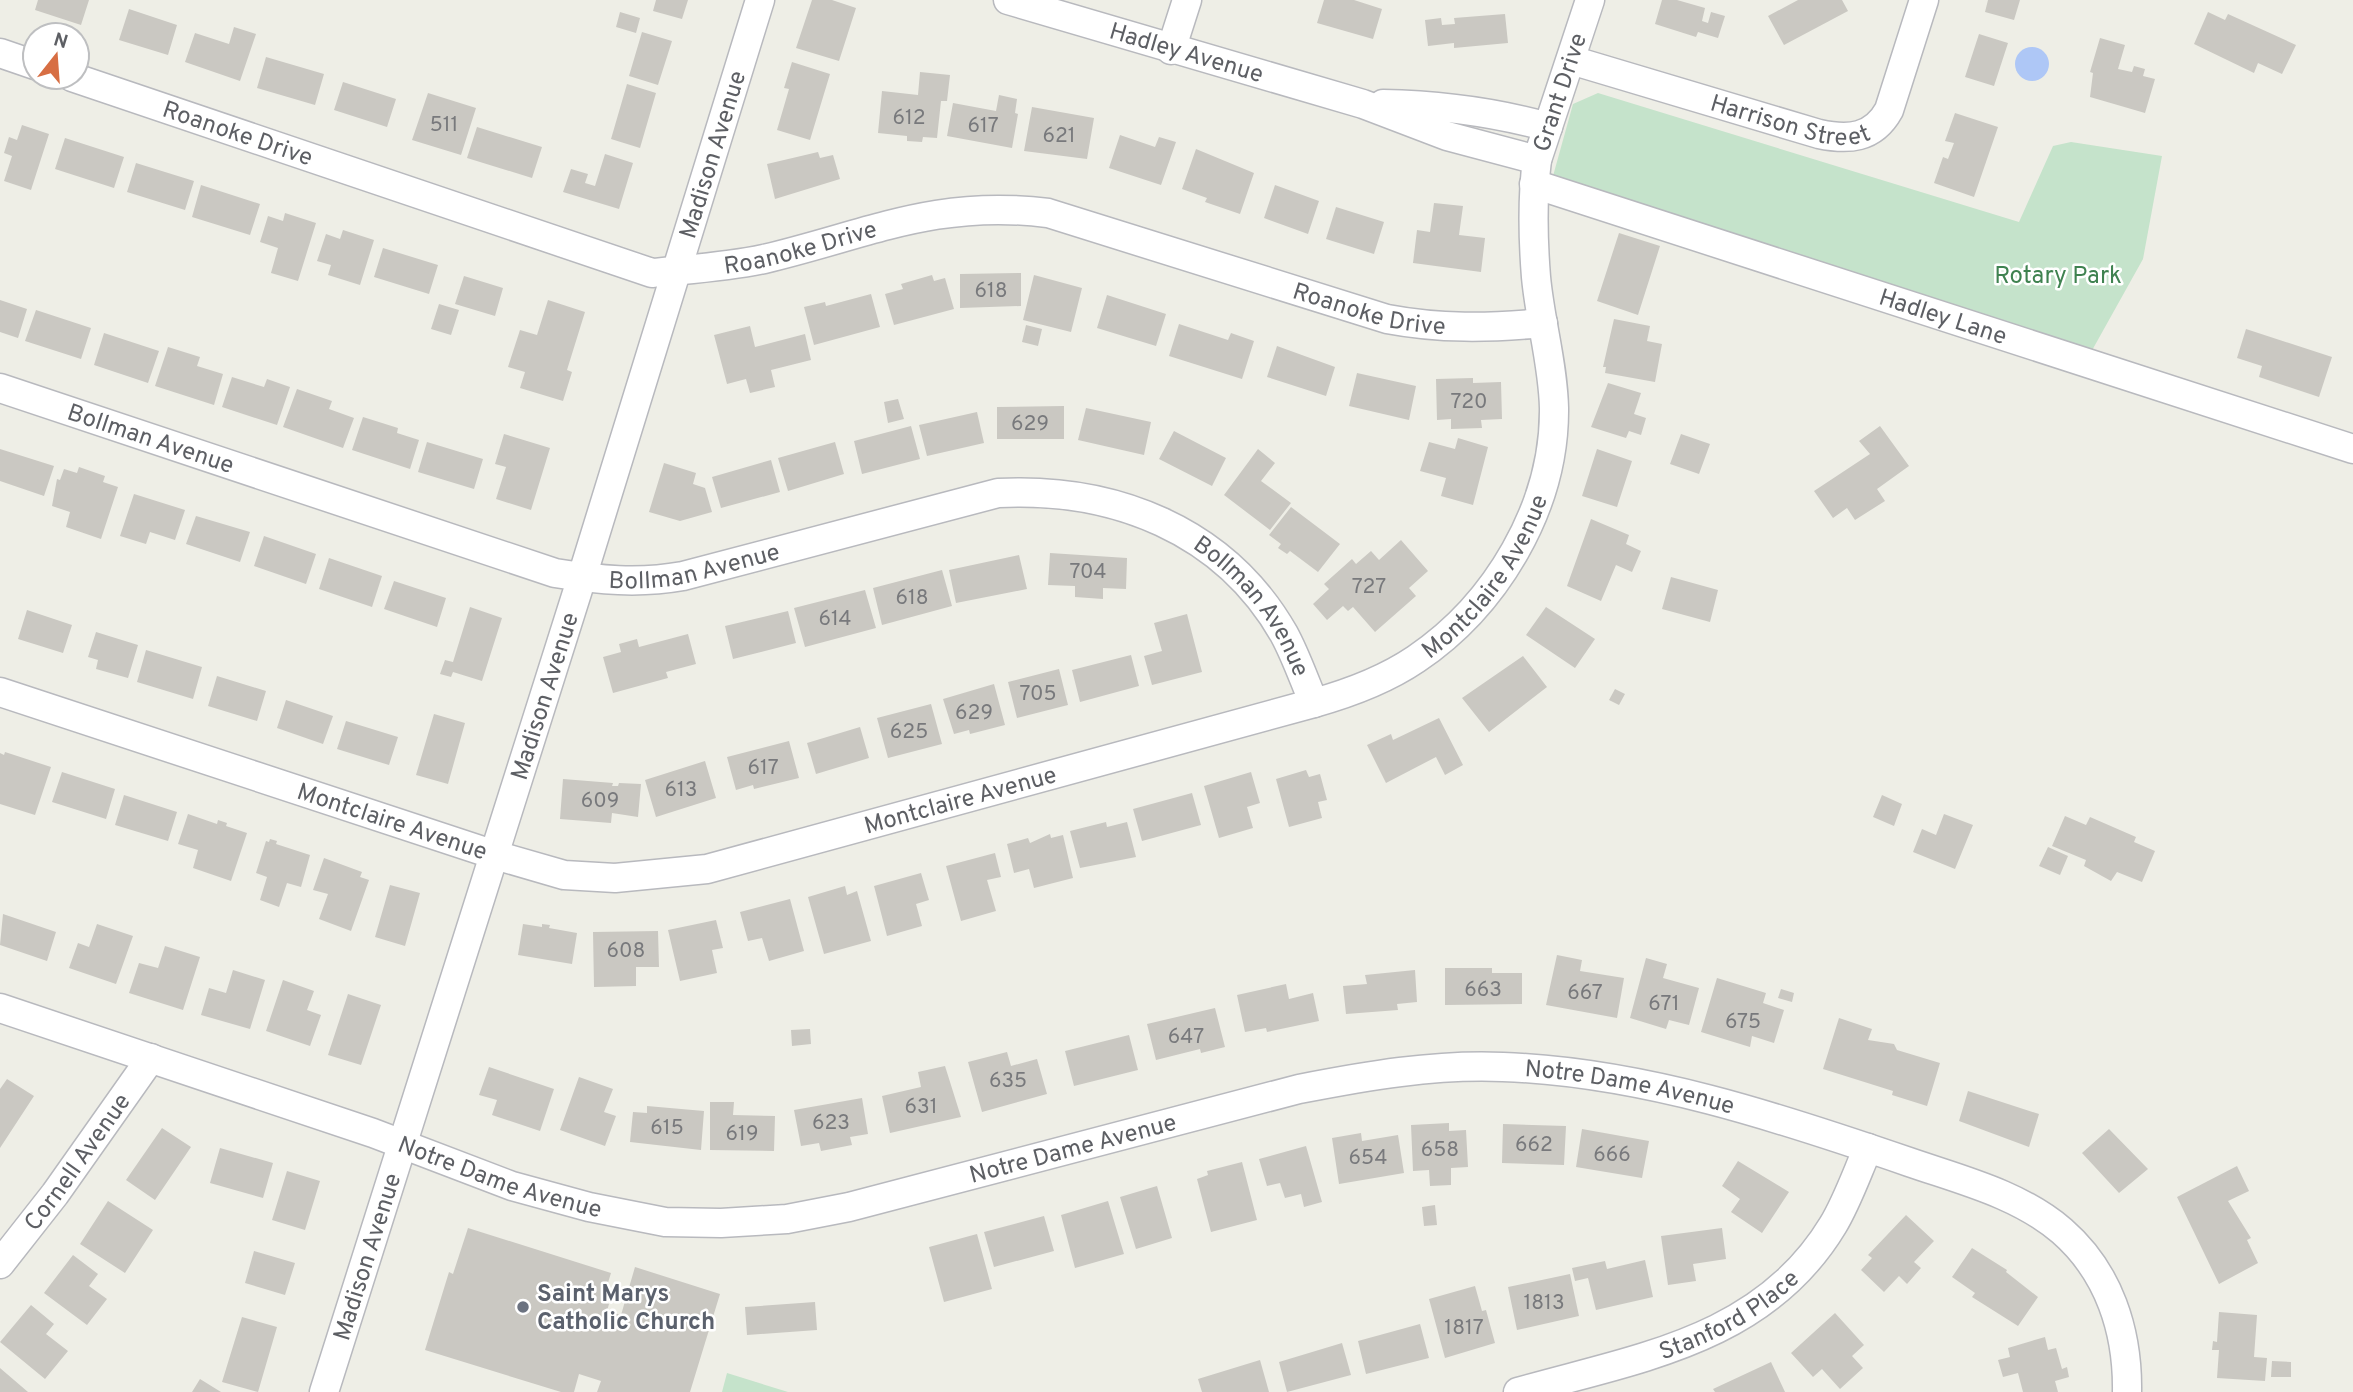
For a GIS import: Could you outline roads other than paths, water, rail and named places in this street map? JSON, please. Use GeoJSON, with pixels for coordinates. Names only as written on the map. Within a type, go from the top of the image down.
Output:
{"type":"FeatureCollection","features":[{"type":"Feature","properties":{"kind":"street","name":"Madison Avenue"},"geometry":{"type":"LineString","coordinates":[[324,1392],[495,855],[760,0]]}},
{"type":"Feature","properties":{"kind":"street","name":"Hadley Avenue"},"geometry":{"type":"LineString","coordinates":[[1008,0],[1171,50],[1363,104],[1536,172]]}},
{"type":"Feature","properties":{"kind":"street"},"geometry":{"type":"LineString","coordinates":[[1171,50],[1186,0]]}},
{"type":"Feature","properties":{"kind":"street","name":"Grant Drive"},"geometry":{"type":"LineString","coordinates":[[1536,172],[1590,0]]}},
{"type":"Feature","properties":{"kind":"street","name":"Harrison Street"},"geometry":{"type":"LineString","coordinates":[[1571,60],[1819,134],[1842,138],[1858,136],[1871,132],[1882,123],[1889,110],[1924,0]]}},
{"type":"Feature","properties":{"kind":"street"},"geometry":{"type":"LineString","coordinates":[[0,53],[21,60]]}},
{"type":"Feature","properties":{"kind":"street","name":"Roanoke Drive"},"geometry":{"type":"LineString","coordinates":[[91,83],[652,273],[755,261],[924,214],[967,209],[1011,209],[1048,214],[1387,319],[1430,327],[1475,329],[1543,323]]}},
{"type":"Feature","properties":{"kind":"street","name":"Hadley Avenue"},"geometry":{"type":"LineString","coordinates":[[1363,104],[1422,104],[1494,114],[1548,127]]}},
{"type":"Feature","properties":{"kind":"street","name":"Montclaire Avenue"},"geometry":{"type":"LineString","coordinates":[[0,692],[495,855],[576,876],[615,878],[707,869],[1314,703],[1374,682],[1415,660],[1475,608],[1504,570],[1521,540],[1538,498],[1549,455],[1554,411],[1552,367],[1536,277],[1536,172]]}},
{"type":"Feature","properties":{"kind":"street","name":"Hadley Lane"},"geometry":{"type":"LineString","coordinates":[[1536,172],[2353,449]]}},
{"type":"Feature","properties":{"kind":"street","name":"Bollman Avenue"},"geometry":{"type":"LineString","coordinates":[[0,388],[555,573],[617,582],[672,578],[998,493],[1039,491],[1081,495],[1151,516],[1191,537],[1228,564],[1259,597],[1284,635],[1314,703]]}},
{"type":"Feature","properties":{"kind":"street","name":"Notre Dame Avenue"},"geometry":{"type":"LineString","coordinates":[[0,1008],[404,1145],[512,1185],[589,1207],[665,1222],[787,1219],[911,1193],[1299,1089],[1366,1076],[1434,1068],[1502,1067],[1570,1071],[1637,1082],[1868,1148],[2004,1195],[2039,1214],[2083,1254],[2113,1305],[2126,1353],[2127,1392]]}},
{"type":"Feature","properties":{"kind":"street","name":"Cornell Avenue"},"geometry":{"type":"LineString","coordinates":[[0,1264],[55,1194],[151,1058]]}},
{"type":"Feature","properties":{"kind":"street","name":"Stanford Place"},"geometry":{"type":"LineString","coordinates":[[1518,1392],[1682,1346],[1747,1314],[1781,1288],[1820,1244],[1833,1225],[1868,1148]]}},
{"type":"Feature","properties":{"kind":"water"},"geometry":{"type":"Polygon","coordinates":[[[2032,47],[2044,52],[2049,64],[2044,76],[2032,81],[2020,76],[2015,64],[2020,52],[2032,47]]]}},
{"type":"Feature","properties":{"kind":"place","name":"Saint Marys Catholic Church"},"geometry":{"type":"Point","coordinates":[523,1307]}},
{"type":"Feature","properties":{"kind":"park label","name":"Rotary Park"},"geometry":{"type":"Point","coordinates":[2058,275]}}]}
